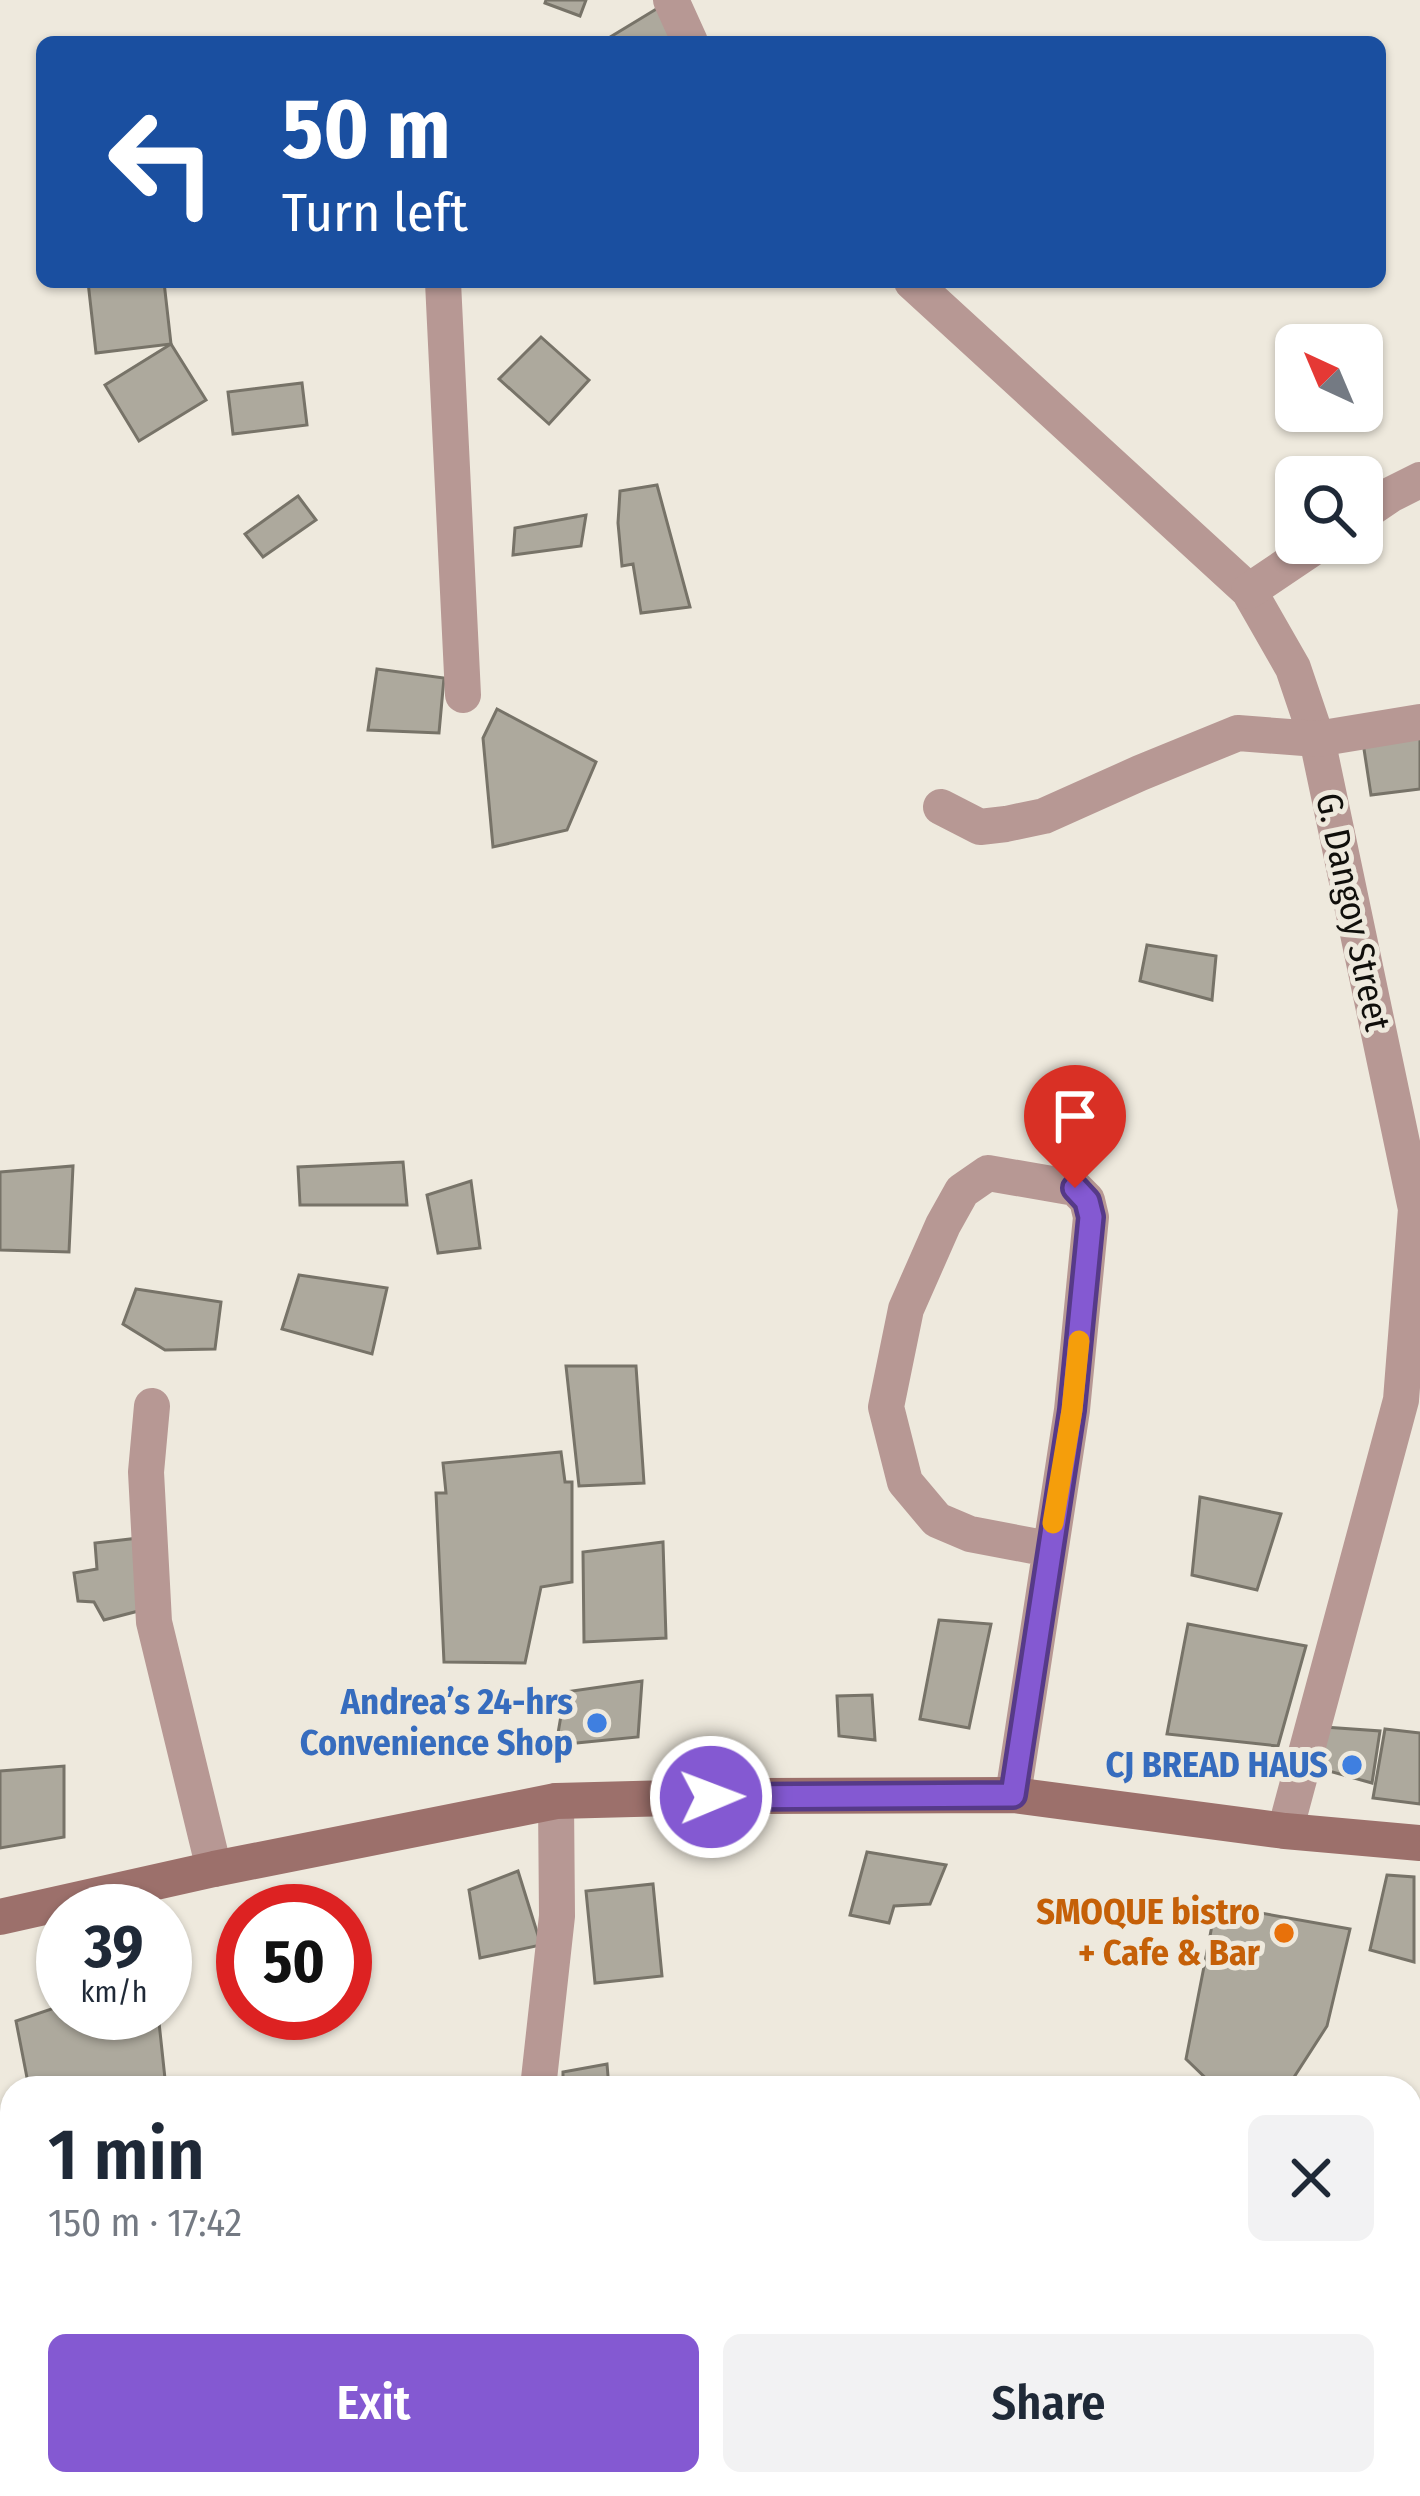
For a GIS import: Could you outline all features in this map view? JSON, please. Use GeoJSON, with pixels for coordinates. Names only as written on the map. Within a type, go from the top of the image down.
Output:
{"type":"FeatureCollection","features":[{"type":"Feature","properties":{"kind":"main road"},"geometry":{"type":"LineString","coordinates":[[0,1917],[556,1801],[1013,1795],[1285,1831],[1420,1843]]}},
{"type":"Feature","properties":{"kind":"street"},"geometry":{"type":"LineString","coordinates":[[671,0],[687,36]]}},
{"type":"Feature","properties":{"kind":"street"},"geometry":{"type":"LineString","coordinates":[[443,288],[463,694]]}},
{"type":"Feature","properties":{"kind":"street","name":"G. Dangoy Street"},"geometry":{"type":"LineString","coordinates":[[919,288],[1249,591],[1293,668],[1317,739],[1416,1209],[1401,1400],[1285,1831]]}},
{"type":"Feature","properties":{"kind":"street"},"geometry":{"type":"LineString","coordinates":[[1383,500],[1420,480]]}},
{"type":"Feature","properties":{"kind":"street"},"geometry":{"type":"LineString","coordinates":[[1249,591],[1289,564]]}},
{"type":"Feature","properties":{"kind":"street"},"geometry":{"type":"LineString","coordinates":[[941,807],[980,827],[1006,824],[1044,816],[1238,734],[1317,739],[1420,722]]}},
{"type":"Feature","properties":{"kind":"street"},"geometry":{"type":"LineString","coordinates":[[1013,1795],[1072,1410],[1091,1217],[1087,1201],[1075,1188],[988,1173],[962,1191],[906,1309],[886,1407],[905,1483],[937,1520],[970,1534],[1049,1549]]}},
{"type":"Feature","properties":{"kind":"street"},"geometry":{"type":"LineString","coordinates":[[152,1406],[146,1472],[154,1622],[214,1869]]}},
{"type":"Feature","properties":{"kind":"street"},"geometry":{"type":"LineString","coordinates":[[539,2076],[557,1916],[556,1801]]}},
{"type":"Feature","properties":{"kind":"building"},"geometry":{"type":"Polygon","coordinates":[[[546,0],[586,0],[580,16],[546,0]]]}},
{"type":"Feature","properties":{"kind":"building"},"geometry":{"type":"Polygon","coordinates":[[[658,8],[675,36],[612,36],[658,8]]]}},
{"type":"Feature","properties":{"kind":"building"},"geometry":{"type":"Polygon","coordinates":[[[89,288],[165,288],[171,344],[96,353],[89,288]]]}},
{"type":"Feature","properties":{"kind":"building"},"geometry":{"type":"Polygon","coordinates":[[[541,337],[589,380],[549,424],[499,379],[541,337]]]}},
{"type":"Feature","properties":{"kind":"building"},"geometry":{"type":"Polygon","coordinates":[[[171,344],[206,400],[139,441],[105,385],[171,344]]]}},
{"type":"Feature","properties":{"kind":"building"},"geometry":{"type":"Polygon","coordinates":[[[302,383],[307,425],[233,434],[228,392],[302,383]]]}},
{"type":"Feature","properties":{"kind":"building"},"geometry":{"type":"Polygon","coordinates":[[[657,485],[690,607],[641,613],[633,564],[622,566],[620,491],[657,485]]]}},
{"type":"Feature","properties":{"kind":"building"},"geometry":{"type":"Polygon","coordinates":[[[298,496],[316,520],[263,557],[245,534],[298,496]]]}},
{"type":"Feature","properties":{"kind":"building"},"geometry":{"type":"Polygon","coordinates":[[[586,515],[581,546],[513,555],[515,528],[586,515]]]}},
{"type":"Feature","properties":{"kind":"building"},"geometry":{"type":"Polygon","coordinates":[[[377,669],[444,678],[439,733],[368,730],[377,669]]]}},
{"type":"Feature","properties":{"kind":"building"},"geometry":{"type":"Polygon","coordinates":[[[497,709],[596,762],[567,830],[493,847],[483,738],[497,709]]]}},
{"type":"Feature","properties":{"kind":"building"},"geometry":{"type":"Polygon","coordinates":[[[1420,731],[1420,789],[1371,795],[1362,736],[1420,731]]]}},
{"type":"Feature","properties":{"kind":"building"},"geometry":{"type":"Polygon","coordinates":[[[1147,945],[1216,956],[1212,1000],[1140,981],[1147,945]]]}},
{"type":"Feature","properties":{"kind":"building"},"geometry":{"type":"Polygon","coordinates":[[[403,1162],[407,1205],[300,1205],[298,1167],[403,1162]]]}},
{"type":"Feature","properties":{"kind":"building"},"geometry":{"type":"Polygon","coordinates":[[[73,1166],[69,1252],[0,1250],[0,1172],[73,1166]]]}},
{"type":"Feature","properties":{"kind":"building"},"geometry":{"type":"Polygon","coordinates":[[[471,1181],[480,1248],[438,1253],[427,1195],[471,1181]]]}},
{"type":"Feature","properties":{"kind":"building"},"geometry":{"type":"Polygon","coordinates":[[[299,1275],[387,1288],[372,1354],[282,1329],[299,1275]]]}},
{"type":"Feature","properties":{"kind":"building"},"geometry":{"type":"Polygon","coordinates":[[[136,1289],[221,1302],[215,1349],[165,1350],[123,1324],[136,1289]]]}},
{"type":"Feature","properties":{"kind":"building"},"geometry":{"type":"Polygon","coordinates":[[[566,1366],[636,1366],[644,1483],[579,1486],[566,1366]]]}},
{"type":"Feature","properties":{"kind":"building"},"geometry":{"type":"Polygon","coordinates":[[[561,1452],[565,1482],[572,1482],[572,1582],[541,1587],[525,1663],[444,1662],[436,1493],[446,1493],[443,1463],[561,1452]]]}},
{"type":"Feature","properties":{"kind":"building"},"geometry":{"type":"Polygon","coordinates":[[[1200,1497],[1281,1514],[1257,1590],[1192,1575],[1200,1497]]]}},
{"type":"Feature","properties":{"kind":"building"},"geometry":{"type":"Polygon","coordinates":[[[139,1538],[146,1609],[104,1620],[94,1602],[78,1601],[74,1573],[97,1569],[95,1543],[139,1538]]]}},
{"type":"Feature","properties":{"kind":"building"},"geometry":{"type":"Polygon","coordinates":[[[663,1542],[666,1638],[584,1642],[583,1552],[663,1542]]]}},
{"type":"Feature","properties":{"kind":"building"},"geometry":{"type":"Polygon","coordinates":[[[939,1620],[991,1624],[969,1728],[920,1719],[939,1620]]]}},
{"type":"Feature","properties":{"kind":"building"},"geometry":{"type":"Polygon","coordinates":[[[1188,1624],[1306,1646],[1278,1746],[1167,1734],[1188,1624]]]}},
{"type":"Feature","properties":{"kind":"building"},"geometry":{"type":"Polygon","coordinates":[[[642,1681],[638,1737],[556,1745],[565,1692],[642,1681]]]}},
{"type":"Feature","properties":{"kind":"building"},"geometry":{"type":"Polygon","coordinates":[[[872,1695],[875,1740],[839,1736],[837,1696],[872,1695]]]}},
{"type":"Feature","properties":{"kind":"building"},"geometry":{"type":"Polygon","coordinates":[[[1324,1727],[1380,1731],[1372,1783],[1318,1768],[1324,1727]]]}},
{"type":"Feature","properties":{"kind":"building"},"geometry":{"type":"Polygon","coordinates":[[[1385,1729],[1420,1733],[1420,1804],[1373,1798],[1385,1729]]]}},
{"type":"Feature","properties":{"kind":"building"},"geometry":{"type":"Polygon","coordinates":[[[64,1766],[64,1837],[0,1848],[0,1771],[64,1766]]]}},
{"type":"Feature","properties":{"kind":"building"},"geometry":{"type":"Polygon","coordinates":[[[867,1852],[946,1865],[930,1904],[894,1906],[889,1923],[850,1915],[867,1852]]]}},
{"type":"Feature","properties":{"kind":"building"},"geometry":{"type":"Polygon","coordinates":[[[518,1871],[541,1945],[480,1958],[469,1890],[518,1871]]]}},
{"type":"Feature","properties":{"kind":"building"},"geometry":{"type":"Polygon","coordinates":[[[1387,1875],[1414,1877],[1414,1962],[1370,1950],[1387,1875]]]}},
{"type":"Feature","properties":{"kind":"building"},"geometry":{"type":"Polygon","coordinates":[[[653,1884],[662,1976],[595,1983],[586,1891],[653,1884]]]}},
{"type":"Feature","properties":{"kind":"building"},"geometry":{"type":"Polygon","coordinates":[[[1216,1905],[1350,1929],[1327,2026],[1295,2076],[1204,2076],[1186,2059],[1216,1905]]]}},
{"type":"Feature","properties":{"kind":"building"},"geometry":{"type":"Polygon","coordinates":[[[36,2014],[36,2040],[161,2040],[165,2076],[27,2076],[16,2021],[36,2014]]]}},
{"type":"Feature","properties":{"kind":"building"},"geometry":{"type":"Polygon","coordinates":[[[607,2064],[608,2076],[563,2076],[563,2072],[607,2064]]]}},
{"type":"Feature","properties":{"kind":"slow traffic"},"geometry":{"type":"LineString","coordinates":[[1053,1523],[1079,1341]]}},
{"type":"Feature","properties":{"kind":"place","name":"Andrea’s 24-hrs Convenience Shop"},"geometry":{"type":"Point","coordinates":[597,1723]}},
{"type":"Feature","properties":{"kind":"place","name":"CJ BREAD HAUS"},"geometry":{"type":"Point","coordinates":[1352,1765]}},
{"type":"Feature","properties":{"kind":"place","name":"SMOQUE bistro + Cafe & Bar"},"geometry":{"type":"Point","coordinates":[1284,1933]}},
{"type":"Feature","properties":{"kind":"route"},"geometry":{"type":"LineString","coordinates":[[711,1797],[1013,1795],[1072,1410],[1091,1217],[1087,1201],[1075,1188]]}}]}
